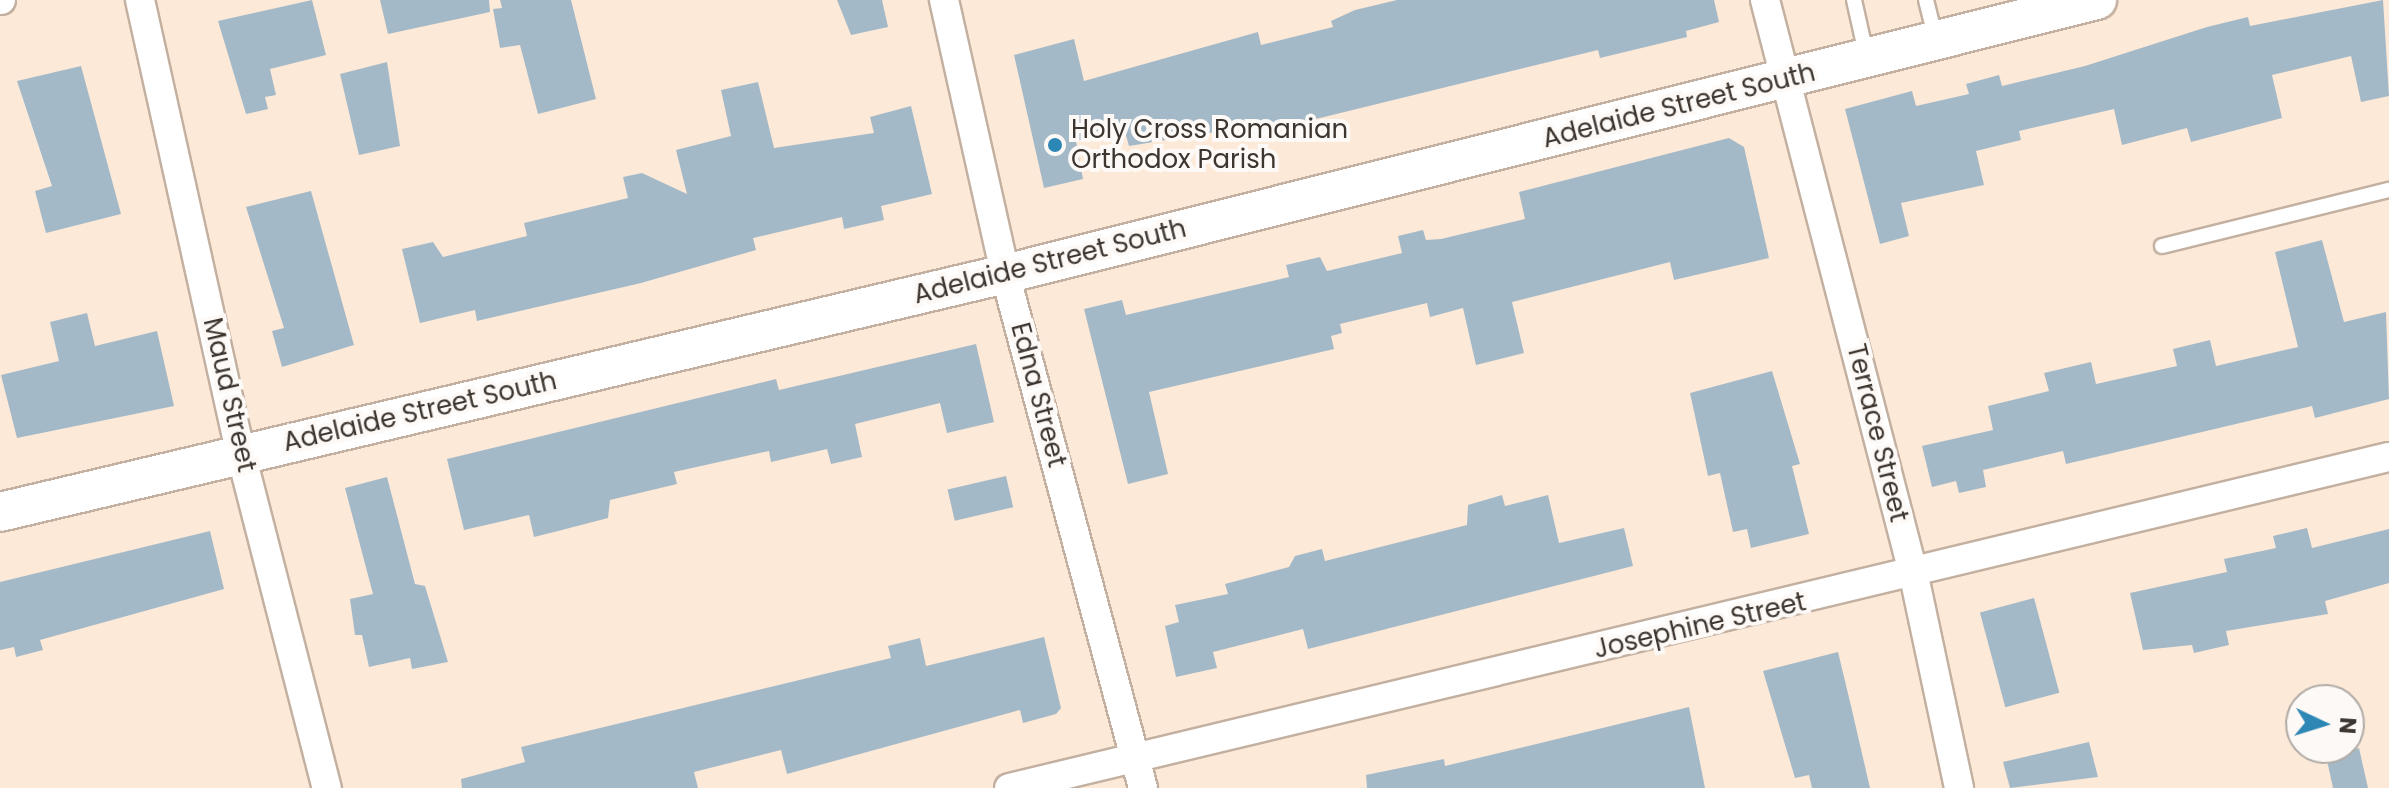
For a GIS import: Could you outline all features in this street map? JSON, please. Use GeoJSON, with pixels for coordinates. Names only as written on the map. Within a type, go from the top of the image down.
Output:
{"type":"FeatureCollection","features":[{"type":"Feature","properties":{"kind":"main road","name":"Adelaide Street South"},"geometry":{"type":"LineString","coordinates":[[0,512],[1005,274],[1786,80],[1936,42],[2018,10],[2097,0]]}},
{"type":"Feature","properties":{"kind":"street","name":"Maud Street"},"geometry":{"type":"LineString","coordinates":[[140,0],[241,454],[327,788]]}},
{"type":"Feature","properties":{"kind":"street","name":"Edna Street"},"geometry":{"type":"LineString","coordinates":[[944,0],[1005,274],[1143,788]]}},
{"type":"Feature","properties":{"kind":"street","name":"Terrace Street"},"geometry":{"type":"LineString","coordinates":[[1765,0],[1914,576],[1959,788]]}},
{"type":"Feature","properties":{"kind":"street","name":"Josephine Street"},"geometry":{"type":"LineString","coordinates":[[1009,788],[1914,576],[2389,457]]}},
{"type":"Feature","properties":{"kind":"lane"},"geometry":{"type":"LineString","coordinates":[[1854,0],[1867,58]]}},
{"type":"Feature","properties":{"kind":"lane"},"geometry":{"type":"LineString","coordinates":[[1926,0],[1936,42]]}},
{"type":"Feature","properties":{"kind":"lane"},"geometry":{"type":"LineString","coordinates":[[2162,246],[2389,190]]}},
{"type":"Feature","properties":{"kind":"building"},"geometry":{"type":"Polygon","coordinates":[[[312,0],[326,55],[270,69],[276,95],[265,97],[268,109],[246,114],[218,21],[312,0]]]}},
{"type":"Feature","properties":{"kind":"building"},"geometry":{"type":"Polygon","coordinates":[[[380,0],[489,0],[490,12],[388,34],[380,0]]]}},
{"type":"Feature","properties":{"kind":"building"},"geometry":{"type":"Polygon","coordinates":[[[500,0],[571,0],[596,99],[538,114],[520,45],[500,48],[493,9],[502,8],[500,0]]]}},
{"type":"Feature","properties":{"kind":"building"},"geometry":{"type":"Polygon","coordinates":[[[837,0],[882,0],[888,27],[851,35],[837,0]]]}},
{"type":"Feature","properties":{"kind":"building"},"geometry":{"type":"Polygon","coordinates":[[[1397,0],[1714,0],[1719,22],[1686,31],[1687,37],[1600,58],[1598,50],[1242,137],[1240,128],[1129,146],[1125,132],[1076,141],[1083,179],[1044,188],[1014,55],[1074,39],[1084,81],[1258,32],[1261,45],[1333,27],[1331,21],[1355,10],[1397,0]]]}},
{"type":"Feature","properties":{"kind":"building"},"geometry":{"type":"Polygon","coordinates":[[[2383,0],[2389,96],[2361,102],[2351,56],[2272,75],[2282,118],[2191,142],[2187,128],[2122,145],[2114,109],[2019,131],[2021,140],[1976,151],[1984,185],[1901,203],[1909,236],[1880,244],[1845,109],[1912,91],[1916,106],[1969,94],[1966,84],[1999,75],[2002,86],[2085,66],[2248,17],[2250,26],[2383,0]]]}},
{"type":"Feature","properties":{"kind":"building"},"geometry":{"type":"Polygon","coordinates":[[[387,62],[400,146],[359,155],[340,74],[387,62]]]}},
{"type":"Feature","properties":{"kind":"building"},"geometry":{"type":"Polygon","coordinates":[[[81,66],[121,214],[46,233],[35,191],[52,186],[17,81],[81,66]]]}},
{"type":"Feature","properties":{"kind":"building"},"geometry":{"type":"Polygon","coordinates":[[[758,82],[774,148],[874,133],[870,117],[911,106],[932,194],[881,206],[884,220],[844,229],[842,217],[753,238],[756,250],[641,283],[477,321],[475,310],[420,323],[402,249],[433,242],[443,257],[527,236],[524,223],[628,198],[623,177],[642,173],[687,194],[676,150],[731,136],[721,90],[758,82]]]}},
{"type":"Feature","properties":{"kind":"building"},"geometry":{"type":"Polygon","coordinates":[[[1729,138],[1744,147],[1769,258],[1674,280],[1670,262],[1512,302],[1524,353],[1476,365],[1463,308],[1430,317],[1427,303],[1340,324],[1342,333],[1331,336],[1334,349],[1149,392],[1168,474],[1128,484],[1084,309],[1122,300],[1126,315],[1289,277],[1286,265],[1320,257],[1327,271],[1402,253],[1398,236],[1423,230],[1426,240],[1441,239],[1525,219],[1519,192],[1729,138]]]}},
{"type":"Feature","properties":{"kind":"building"},"geometry":{"type":"Polygon","coordinates":[[[311,191],[354,345],[282,367],[272,331],[284,328],[246,207],[311,191]]]}},
{"type":"Feature","properties":{"kind":"building"},"geometry":{"type":"Polygon","coordinates":[[[2322,240],[2344,322],[2386,312],[2389,399],[2315,418],[2312,406],[2066,464],[2063,451],[1983,470],[1986,487],[1959,493],[1956,481],[1932,487],[1922,446],[1993,430],[1988,406],[2049,391],[2044,373],[2091,362],[2096,384],[2177,366],[2173,349],[2210,340],[2216,366],[2298,347],[2275,252],[2322,240]]]}},
{"type":"Feature","properties":{"kind":"building"},"geometry":{"type":"Polygon","coordinates":[[[87,313],[95,346],[157,331],[174,406],[17,438],[1,375],[59,361],[50,322],[87,313]]]}},
{"type":"Feature","properties":{"kind":"building"},"geometry":{"type":"Polygon","coordinates":[[[976,344],[994,422],[947,433],[940,403],[855,424],[862,457],[831,464],[827,449],[771,462],[769,451],[674,472],[677,484],[610,500],[608,518],[558,531],[534,537],[529,515],[464,530],[447,459],[776,379],[779,390],[976,344]]]}},
{"type":"Feature","properties":{"kind":"building"},"geometry":{"type":"Polygon","coordinates":[[[1772,371],[1800,464],[1792,466],[1809,534],[1751,548],[1747,529],[1733,532],[1720,473],[1708,476],[1690,393],[1772,371]]]}},
{"type":"Feature","properties":{"kind":"building"},"geometry":{"type":"Polygon","coordinates":[[[1006,476],[1013,507],[955,521],[948,489],[1006,476]]]}},
{"type":"Feature","properties":{"kind":"building"},"geometry":{"type":"Polygon","coordinates":[[[387,477],[415,584],[425,586],[448,662],[412,669],[410,658],[369,667],[362,635],[355,635],[350,599],[373,594],[345,488],[387,477]]]}},
{"type":"Feature","properties":{"kind":"building"},"geometry":{"type":"Polygon","coordinates":[[[1502,495],[1505,506],[1548,495],[1559,543],[1624,528],[1633,566],[1308,649],[1303,629],[1213,652],[1217,668],[1176,677],[1165,626],[1179,622],[1175,605],[1228,594],[1225,584],[1289,567],[1295,556],[1322,549],[1325,561],[1467,525],[1468,505],[1502,495]]]}},
{"type":"Feature","properties":{"kind":"building"},"geometry":{"type":"Polygon","coordinates":[[[2307,528],[2312,548],[2389,529],[2389,583],[2325,601],[2328,614],[2226,631],[2229,645],[2194,653],[2192,645],[2143,650],[2130,593],[2227,572],[2224,559],[2276,548],[2273,536],[2307,528]]]}},
{"type":"Feature","properties":{"kind":"building"},"geometry":{"type":"Polygon","coordinates":[[[210,531],[224,589],[40,640],[43,650],[16,657],[14,647],[0,650],[0,582],[210,531]]]}},
{"type":"Feature","properties":{"kind":"building"},"geometry":{"type":"Polygon","coordinates":[[[2034,598],[2059,693],[2005,707],[1980,612],[2034,598]]]}},
{"type":"Feature","properties":{"kind":"building"},"geometry":{"type":"Polygon","coordinates":[[[1044,637],[1061,708],[1056,714],[1023,723],[1020,710],[787,774],[781,750],[694,772],[698,788],[462,788],[461,779],[525,762],[521,747],[891,658],[888,646],[920,638],[926,666],[1044,637]]]}},
{"type":"Feature","properties":{"kind":"building"},"geometry":{"type":"Polygon","coordinates":[[[1838,652],[1870,788],[1812,788],[1809,775],[1795,778],[1763,671],[1838,652]]]}},
{"type":"Feature","properties":{"kind":"building"},"geometry":{"type":"Polygon","coordinates":[[[1689,707],[1705,788],[1367,788],[1366,775],[1444,759],[1445,766],[1689,707]]]}},
{"type":"Feature","properties":{"kind":"building"},"geometry":{"type":"Polygon","coordinates":[[[2089,742],[2098,777],[2010,788],[2003,762],[2089,742]]]}},
{"type":"Feature","properties":{"kind":"building"},"geometry":{"type":"Polygon","coordinates":[[[2328,764],[2363,764],[2368,788],[2333,788],[2328,764]]]}},
{"type":"Feature","properties":{"kind":"place","name":"Holy Cross Romanian Orthodox Parish"},"geometry":{"type":"Point","coordinates":[1055,145]}}]}
